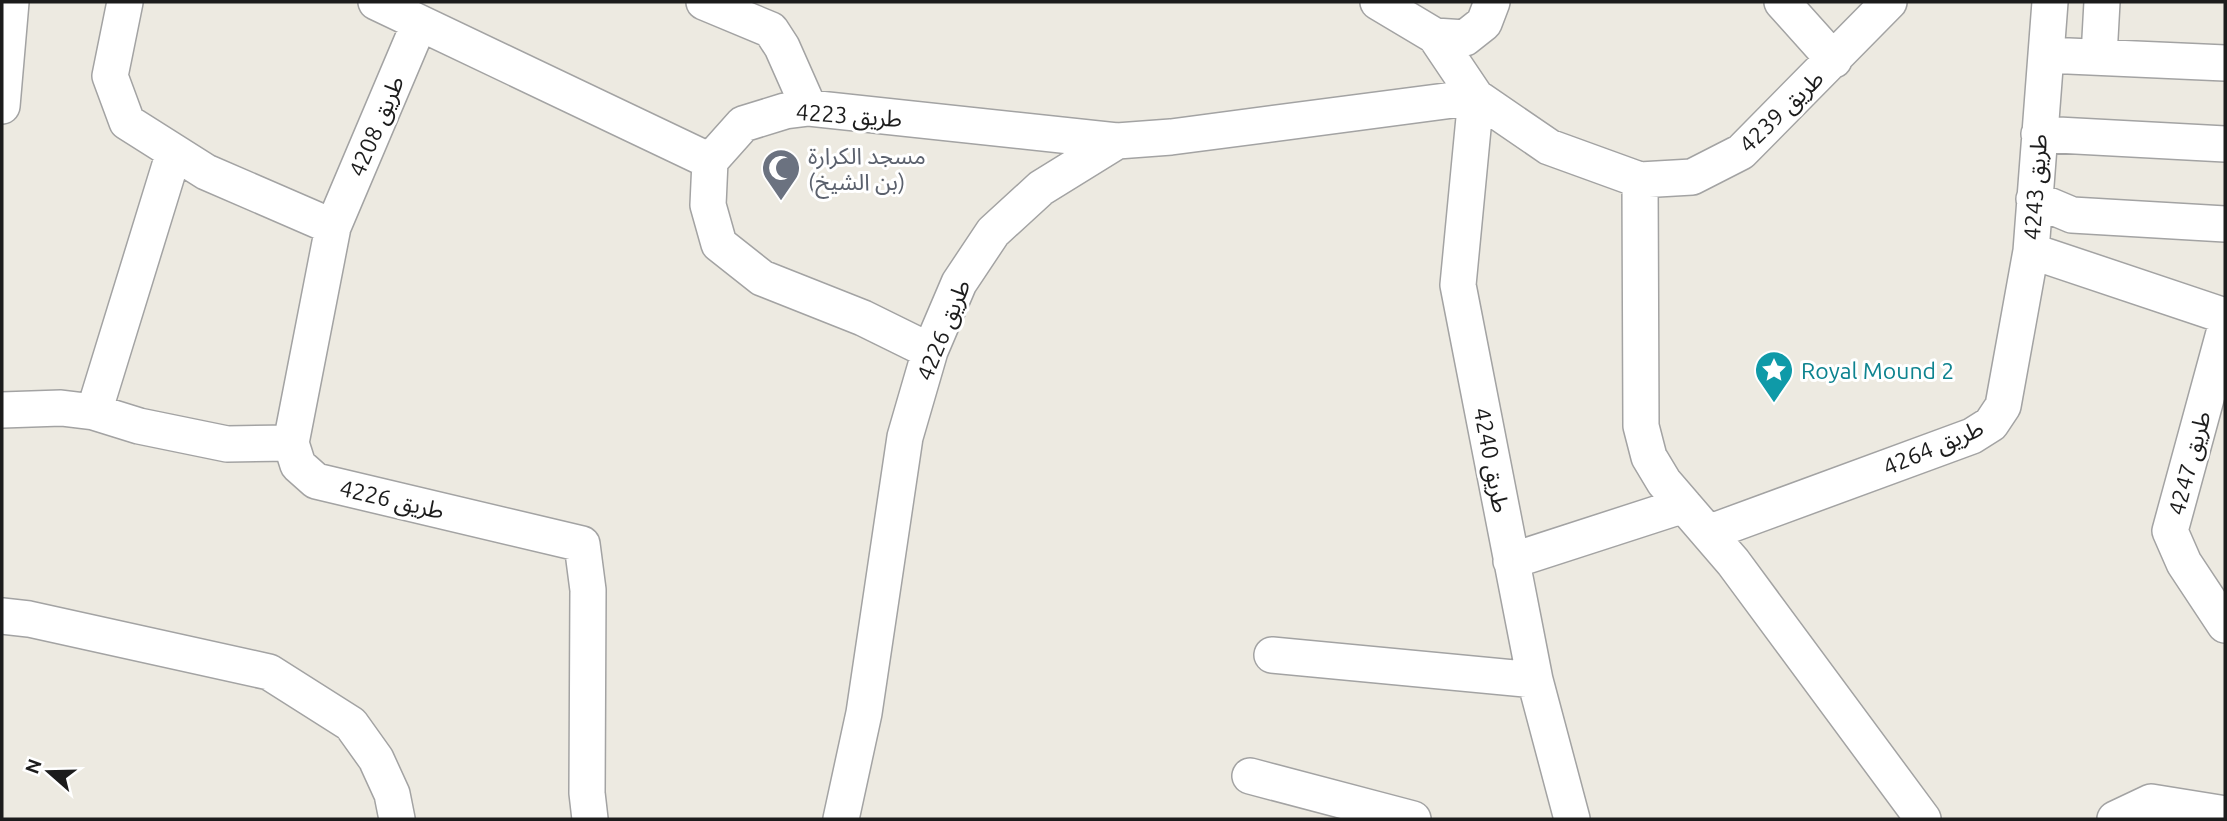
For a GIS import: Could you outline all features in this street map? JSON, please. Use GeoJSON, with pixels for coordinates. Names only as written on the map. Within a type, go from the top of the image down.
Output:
{"type":"FeatureCollection","features":[{"type":"Feature","properties":{"kind":"street"},"geometry":{"type":"LineString","coordinates":[[2,106],[11,2]]}},
{"type":"Feature","properties":{"kind":"street"},"geometry":{"type":"LineString","coordinates":[[2,410],[61,408],[94,412],[139,426],[227,444],[291,443],[333,227],[206,172],[127,122],[110,76],[125,2]]}},
{"type":"Feature","properties":{"kind":"street"},"geometry":{"type":"LineString","coordinates":[[376,2],[710,161],[708,205],[719,244],[762,278],[863,318],[930,351]]}},
{"type":"Feature","properties":{"kind":"street"},"geometry":{"type":"LineString","coordinates":[[704,2],[773,16],[782,47],[809,108]]}},
{"type":"Feature","properties":{"kind":"street","name":"طريق 4239"},"geometry":{"type":"LineString","coordinates":[[1378,2],[1435,36],[1476,97],[1549,147],[1640,180],[1692,177],[1741,152],[1889,2]]}},
{"type":"Feature","properties":{"kind":"street"},"geometry":{"type":"LineString","coordinates":[[1435,36],[1465,38],[1484,23],[1492,2]]}},
{"type":"Feature","properties":{"kind":"street"},"geometry":{"type":"LineString","coordinates":[[1782,2],[1834,60]]}},
{"type":"Feature","properties":{"kind":"street","name":"طريق 4243"},"geometry":{"type":"LineString","coordinates":[[2050,2],[2031,251],[2225,316]]}},
{"type":"Feature","properties":{"kind":"street"},"geometry":{"type":"LineString","coordinates":[[2099,56],[2102,2]]}},
{"type":"Feature","properties":{"kind":"street","name":"طريق 4208"},"geometry":{"type":"LineString","coordinates":[[333,227],[419,24]]}},
{"type":"Feature","properties":{"kind":"street"},"geometry":{"type":"LineString","coordinates":[[2046,55],[2225,63]]}},
{"type":"Feature","properties":{"kind":"street","name":"طريق 4226"},"geometry":{"type":"LineString","coordinates":[[841,819],[864,713],[905,437],[930,351],[959,282],[993,232],[1041,188],[1117,141],[1171,137],[1476,97]]}},
{"type":"Feature","properties":{"kind":"street","name":"طريق 4240"},"geometry":{"type":"LineString","coordinates":[[1476,97],[1458,285],[1535,680],[1572,819]]}},
{"type":"Feature","properties":{"kind":"street","name":"طريق 4223"},"geometry":{"type":"LineString","coordinates":[[710,161],[743,124],[785,111],[809,108],[1117,141]]}},
{"type":"Feature","properties":{"kind":"street"},"geometry":{"type":"LineString","coordinates":[[2039,135],[2225,144]]}},
{"type":"Feature","properties":{"kind":"street"},"geometry":{"type":"LineString","coordinates":[[94,412],[174,152]]}},
{"type":"Feature","properties":{"kind":"street"},"geometry":{"type":"LineString","coordinates":[[1640,180],[1642,426],[1649,457],[1844,708],[1923,819]]}},
{"type":"Feature","properties":{"kind":"street"},"geometry":{"type":"LineString","coordinates":[[2034,199],[2072,215],[2225,223]]}},
{"type":"Feature","properties":{"kind":"street","name":"طريق 4264"},"geometry":{"type":"LineString","coordinates":[[1708,533],[1972,436],[1991,424],[2003,406],[2031,251]]}},
{"type":"Feature","properties":{"kind":"street","name":"طريق 4247"},"geometry":{"type":"LineString","coordinates":[[2225,330],[2170,531],[2184,562],[2225,625]]}},
{"type":"Feature","properties":{"kind":"street","name":"طريق 4226"},"geometry":{"type":"LineString","coordinates":[[291,443],[298,465],[316,481],[582,544],[588,590],[587,793],[590,819]]}},
{"type":"Feature","properties":{"kind":"street"},"geometry":{"type":"LineString","coordinates":[[1511,561],[1684,505]]}},
{"type":"Feature","properties":{"kind":"street"},"geometry":{"type":"LineString","coordinates":[[2,616],[29,619],[269,672],[351,724],[376,759],[392,794],[397,819]]}},
{"type":"Feature","properties":{"kind":"street"},"geometry":{"type":"LineString","coordinates":[[1272,655],[1535,680]]}},
{"type":"Feature","properties":{"kind":"street"},"geometry":{"type":"LineString","coordinates":[[1250,776],[1413,819]]}},
{"type":"Feature","properties":{"kind":"street"},"geometry":{"type":"LineString","coordinates":[[2115,819],[2152,810],[2225,814]]}},
{"type":"Feature","properties":{"kind":"place","name":"مسجد الكرارة (بن الشيخ)"},"geometry":{"type":"Point","coordinates":[781,202]}},
{"type":"Feature","properties":{"kind":"place","name":"Royal Mound 2"},"geometry":{"type":"Point","coordinates":[1774,404]}}]}
